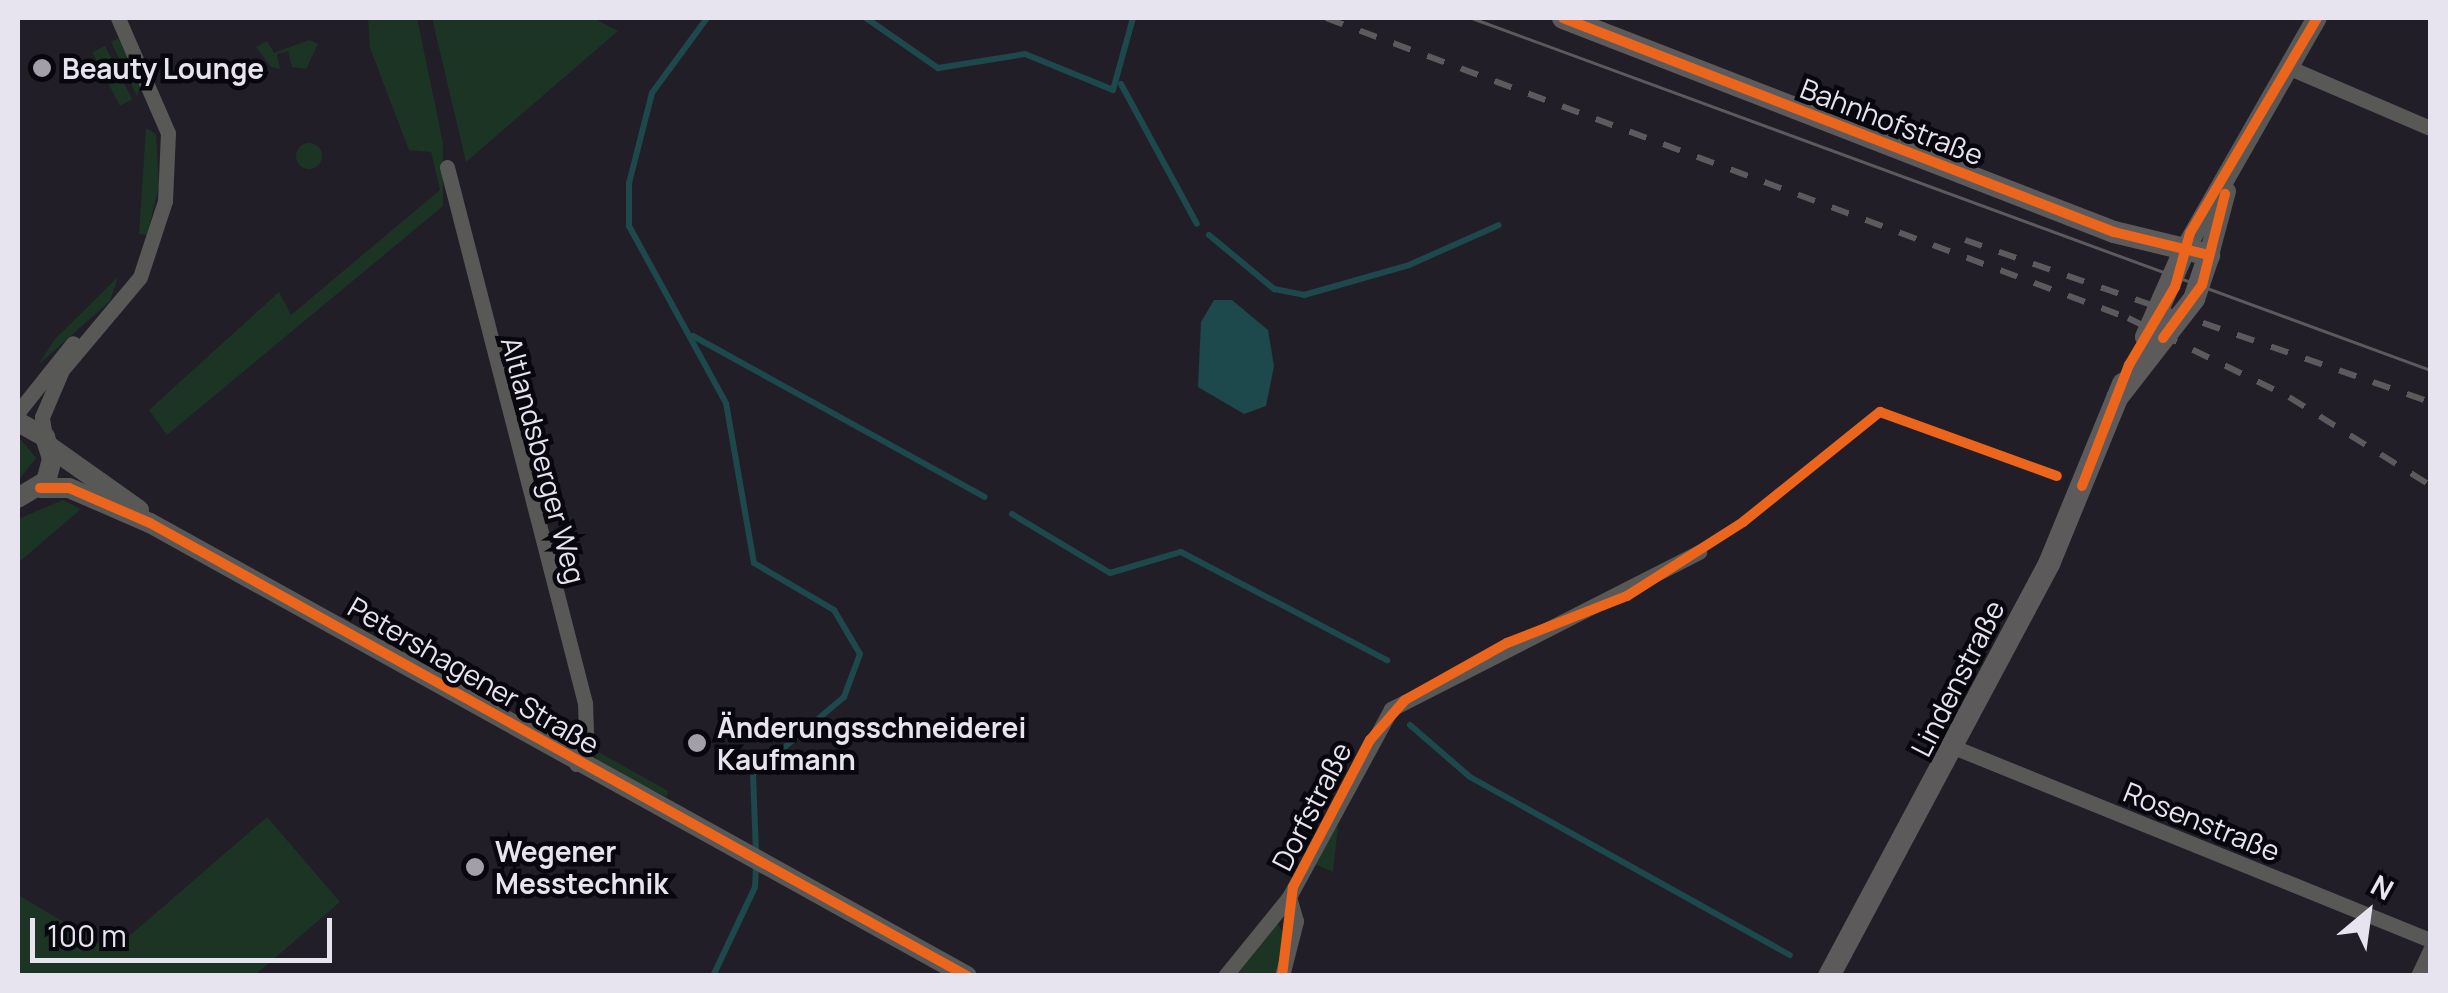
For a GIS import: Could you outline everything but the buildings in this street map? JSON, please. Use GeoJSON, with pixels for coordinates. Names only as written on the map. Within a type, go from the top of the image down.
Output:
{"type":"FeatureCollection","features":[{"type":"Feature","properties":{"kind":"main road","name":"Bahnhofstraße"},"geometry":{"type":"LineString","coordinates":[[1563,18],[2114,232],[2208,255]]}},
{"type":"Feature","properties":{"kind":"main road","name":"Lindenstraße"},"geometry":{"type":"LineString","coordinates":[[1829,976],[1956,748],[2049,564],[2117,398],[2185,249]]}},
{"type":"Feature","properties":{"kind":"main road","name":"Lindenstraße"},"geometry":{"type":"LineString","coordinates":[[2117,398],[2194,300],[2208,255]]}},
{"type":"Feature","properties":{"kind":"street"},"geometry":{"type":"LineString","coordinates":[[18,498],[40,488],[48,442],[49,396],[96,326],[140,277],[165,201],[168,132],[118,18]]}},
{"type":"Feature","properties":{"kind":"street"},"geometry":{"type":"LineString","coordinates":[[2185,249],[2232,175],[2318,18]]}},
{"type":"Feature","properties":{"kind":"street"},"geometry":{"type":"LineString","coordinates":[[2290,68],[2430,128]]}},
{"type":"Feature","properties":{"kind":"street","name":"Altlandsberger Weg"},"geometry":{"type":"LineString","coordinates":[[447,167],[585,702],[586,743],[576,764]]}},
{"type":"Feature","properties":{"kind":"street"},"geometry":{"type":"LineString","coordinates":[[2208,255],[2232,175]]}},
{"type":"Feature","properties":{"kind":"street"},"geometry":{"type":"LineString","coordinates":[[18,412],[48,366],[96,326]]}},
{"type":"Feature","properties":{"kind":"street","name":"Petershagener Straße"},"geometry":{"type":"LineString","coordinates":[[18,422],[150,523]]}},
{"type":"Feature","properties":{"kind":"street","name":"Petershagener Straße"},"geometry":{"type":"LineString","coordinates":[[40,488],[69,488],[150,523],[576,764],[967,976]]}},
{"type":"Feature","properties":{"kind":"street","name":"Dorfstraße"},"geometry":{"type":"LineString","coordinates":[[1225,976],[1289,897],[1392,709],[1508,643],[1626,596],[1698,552]]}},
{"type":"Feature","properties":{"kind":"street","name":"Rosenstraße"},"geometry":{"type":"LineString","coordinates":[[1956,748],[2430,940]]}},
{"type":"Feature","properties":{"kind":"street","name":"Dorfstraße"},"geometry":{"type":"LineString","coordinates":[[1282,976],[1296,921],[1289,897]]}},
{"type":"Feature","properties":{"kind":"street"},"geometry":{"type":"LineString","coordinates":[[2418,976],[2430,950]]}},
{"type":"Feature","properties":{"kind":"shaded area"},"geometry":{"type":"Polygon","coordinates":[[[368,18],[417,18],[443,143],[443,206],[167,435],[149,410],[279,292],[291,315],[440,190],[431,152],[409,150],[370,48],[368,18]]]}},
{"type":"Feature","properties":{"kind":"shaded area"},"geometry":{"type":"Polygon","coordinates":[[[432,18],[593,18],[618,31],[466,162],[432,18]]]}},
{"type":"Feature","properties":{"kind":"shaded area"},"geometry":{"type":"Polygon","coordinates":[[[118,38],[141,85],[137,96],[111,42],[118,38]]]}},
{"type":"Feature","properties":{"kind":"shaded area"},"geometry":{"type":"Polygon","coordinates":[[[309,40],[318,44],[306,69],[292,67],[288,51],[277,54],[280,69],[271,67],[256,47],[267,41],[274,53],[309,40]]]}},
{"type":"Feature","properties":{"kind":"shaded area"},"geometry":{"type":"Polygon","coordinates":[[[105,46],[132,99],[120,106],[93,52],[105,46]]]}},
{"type":"Feature","properties":{"kind":"shaded area"},"geometry":{"type":"Polygon","coordinates":[[[146,128],[156,134],[159,186],[147,235],[139,234],[146,128]]]}},
{"type":"Feature","properties":{"kind":"shaded area"},"geometry":{"type":"Polygon","coordinates":[[[309,143],[318,147],[322,156],[318,165],[309,169],[300,165],[296,156],[300,147],[309,143]]]}},
{"type":"Feature","properties":{"kind":"shaded area"},"geometry":{"type":"Polygon","coordinates":[[[118,277],[110,301],[38,365],[55,339],[118,277]]]}},
{"type":"Feature","properties":{"kind":"shaded area"},"geometry":{"type":"Polygon","coordinates":[[[1214,300],[1232,300],[1268,330],[1274,366],[1266,406],[1244,414],[1198,387],[1201,322],[1214,300]]]}},
{"type":"Feature","properties":{"kind":"shaded area"},"geometry":{"type":"Polygon","coordinates":[[[18,436],[36,458],[18,481],[18,436]]]}},
{"type":"Feature","properties":{"kind":"shaded area"},"geometry":{"type":"Polygon","coordinates":[[[63,500],[81,509],[18,563],[18,519],[63,500]]]}},
{"type":"Feature","properties":{"kind":"shaded area"},"geometry":{"type":"Polygon","coordinates":[[[593,749],[668,791],[667,797],[599,765],[593,749]]]}},
{"type":"Feature","properties":{"kind":"shaded area"},"geometry":{"type":"Polygon","coordinates":[[[18,776],[20,896],[112,951],[267,817],[340,902],[255,975],[18,975],[18,776]]]}},
{"type":"Feature","properties":{"kind":"shaded area"},"geometry":{"type":"Polygon","coordinates":[[[1332,826],[1338,827],[1333,872],[1315,864],[1332,826]]]}},
{"type":"Feature","properties":{"kind":"shaded area"},"geometry":{"type":"Polygon","coordinates":[[[1277,923],[1285,935],[1275,975],[1236,976],[1277,923]]]}},
{"type":"Feature","properties":{"kind":"waterway"},"geometry":{"type":"LineString","coordinates":[[707,18],[652,93],[629,183],[629,226],[726,403],[754,563],[834,610],[860,654],[844,697],[753,774],[756,853]]}},
{"type":"Feature","properties":{"kind":"waterway"},"geometry":{"type":"LineString","coordinates":[[866,18],[938,68],[1025,54],[1113,90],[1133,18]]}},
{"type":"Feature","properties":{"kind":"waterway"},"geometry":{"type":"LineString","coordinates":[[1121,84],[1197,224]]}},
{"type":"Feature","properties":{"kind":"waterway"},"geometry":{"type":"LineString","coordinates":[[1209,235],[1274,289],[1304,295],[1409,265],[1499,225]]}},
{"type":"Feature","properties":{"kind":"waterway"},"geometry":{"type":"LineString","coordinates":[[693,336],[985,497]]}},
{"type":"Feature","properties":{"kind":"waterway"},"geometry":{"type":"LineString","coordinates":[[1012,514],[1110,573],[1181,552],[1387,660]]}},
{"type":"Feature","properties":{"kind":"waterway"},"geometry":{"type":"LineString","coordinates":[[1410,725],[1470,777],[1790,955]]}},
{"type":"Feature","properties":{"kind":"waterway"},"geometry":{"type":"LineString","coordinates":[[713,976],[755,887],[756,865]]}},
{"type":"Feature","properties":{"kind":"tram line"},"geometry":{"type":"LineString","coordinates":[[1472,18],[2430,370]]}},
{"type":"Feature","properties":{"kind":"railway"},"geometry":{"type":"LineString","coordinates":[[1326,18],[2128,318],[2289,397],[2430,485]]}},
{"type":"Feature","properties":{"kind":"railway"},"geometry":{"type":"LineString","coordinates":[[1965,240],[2430,402]]}},
{"type":"Feature","properties":{"kind":"cycle path"},"geometry":{"type":"LineString","coordinates":[[1563,18],[2114,232],[2209,255]]}},
{"type":"Feature","properties":{"kind":"cycle path"},"geometry":{"type":"LineString","coordinates":[[2082,486],[2129,365],[2175,287],[2190,233],[2317,18]]}},
{"type":"Feature","properties":{"kind":"cycle path"},"geometry":{"type":"LineString","coordinates":[[2163,338],[2202,285],[2225,194]]}},
{"type":"Feature","properties":{"kind":"cycle path"},"geometry":{"type":"LineString","coordinates":[[1282,976],[1293,887],[1370,740],[1405,700],[1507,643],[1627,596],[1743,522],[1880,412],[2057,476]]}},
{"type":"Feature","properties":{"kind":"cycle path"},"geometry":{"type":"LineString","coordinates":[[40,488],[69,488],[150,523],[967,976]]}},
{"type":"Feature","properties":{"kind":"place","name":"Beauty Lounge"},"geometry":{"type":"Point","coordinates":[42,68]}},
{"type":"Feature","properties":{"kind":"place","name":"Änderungsschneiderei Kaufmann"},"geometry":{"type":"Point","coordinates":[697,743]}},
{"type":"Feature","properties":{"kind":"place","name":"Wegener Messtechnik"},"geometry":{"type":"Point","coordinates":[475,867]}}]}
